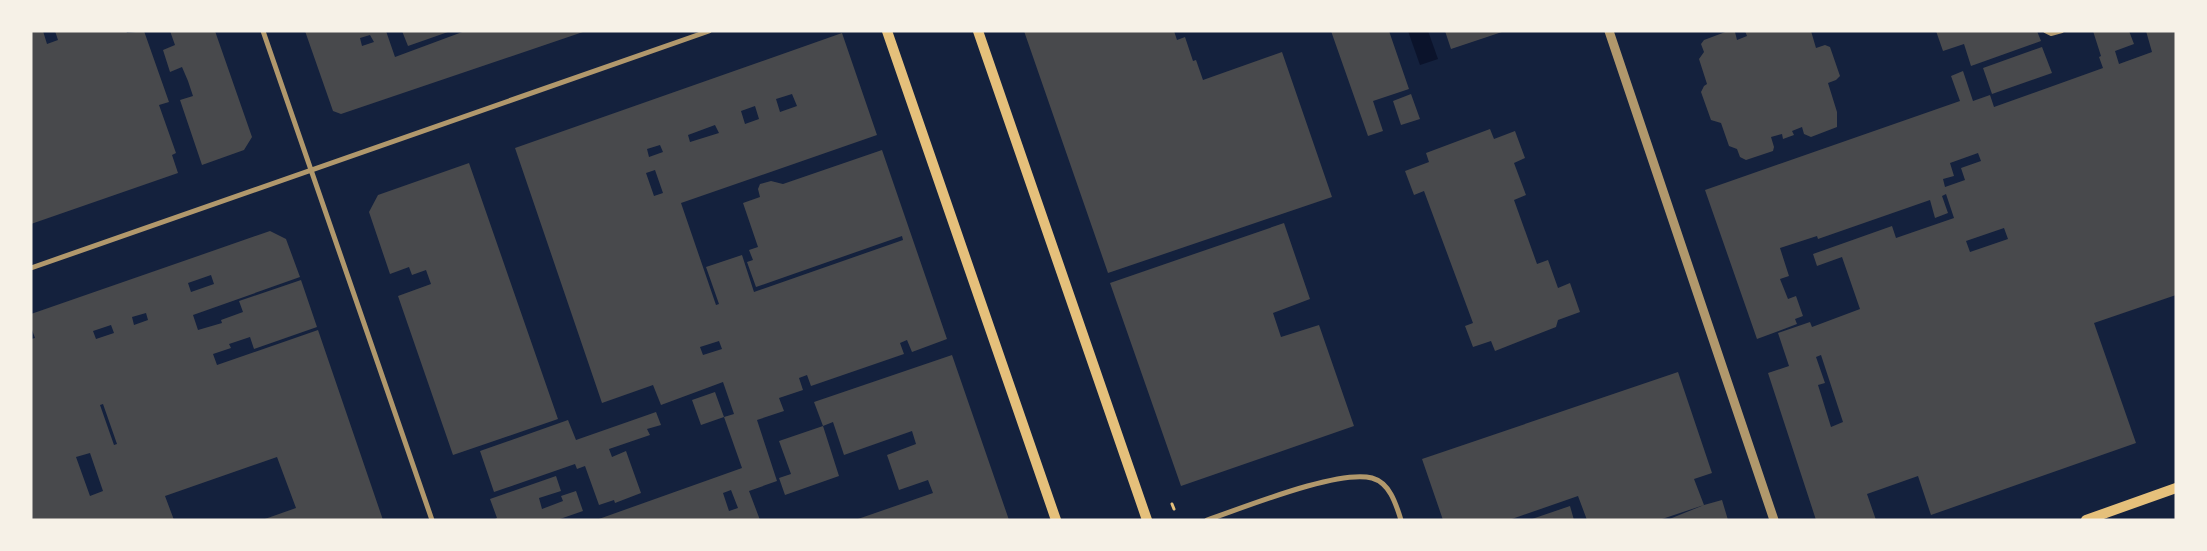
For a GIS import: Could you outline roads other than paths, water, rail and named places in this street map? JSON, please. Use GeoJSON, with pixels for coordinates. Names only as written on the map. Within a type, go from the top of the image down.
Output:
{"type":"FeatureCollection","features":[{"type":"Feature","properties":{"kind":"main road"},"geometry":{"type":"LineString","coordinates":[[887,31],[1056,520]]}},
{"type":"Feature","properties":{"kind":"main road"},"geometry":{"type":"LineString","coordinates":[[978,31],[1147,520]]}},
{"type":"Feature","properties":{"kind":"main road"},"geometry":{"type":"LineString","coordinates":[[2086,520],[2176,488]]}},
{"type":"Feature","properties":{"kind":"street"},"geometry":{"type":"LineString","coordinates":[[263,31],[432,520]]}},
{"type":"Feature","properties":{"kind":"street"},"geometry":{"type":"LineString","coordinates":[[31,268],[709,31]]}},
{"type":"Feature","properties":{"kind":"street"},"geometry":{"type":"LineString","coordinates":[[1609,31],[1774,520]]}},
{"type":"Feature","properties":{"kind":"street"},"geometry":{"type":"LineString","coordinates":[[1207,520],[1332,479],[1355,476],[1373,478],[1384,486],[1393,498],[1401,520]]}},
{"type":"Feature","properties":{"kind":"lane"},"geometry":{"type":"LineString","coordinates":[[2046,31],[2051,34],[2062,31]]}},
{"type":"Feature","properties":{"kind":"water"},"geometry":{"type":"Polygon","coordinates":[[[1408,31],[1428,31],[1438,59],[1420,65],[1408,31]]]}}]}
